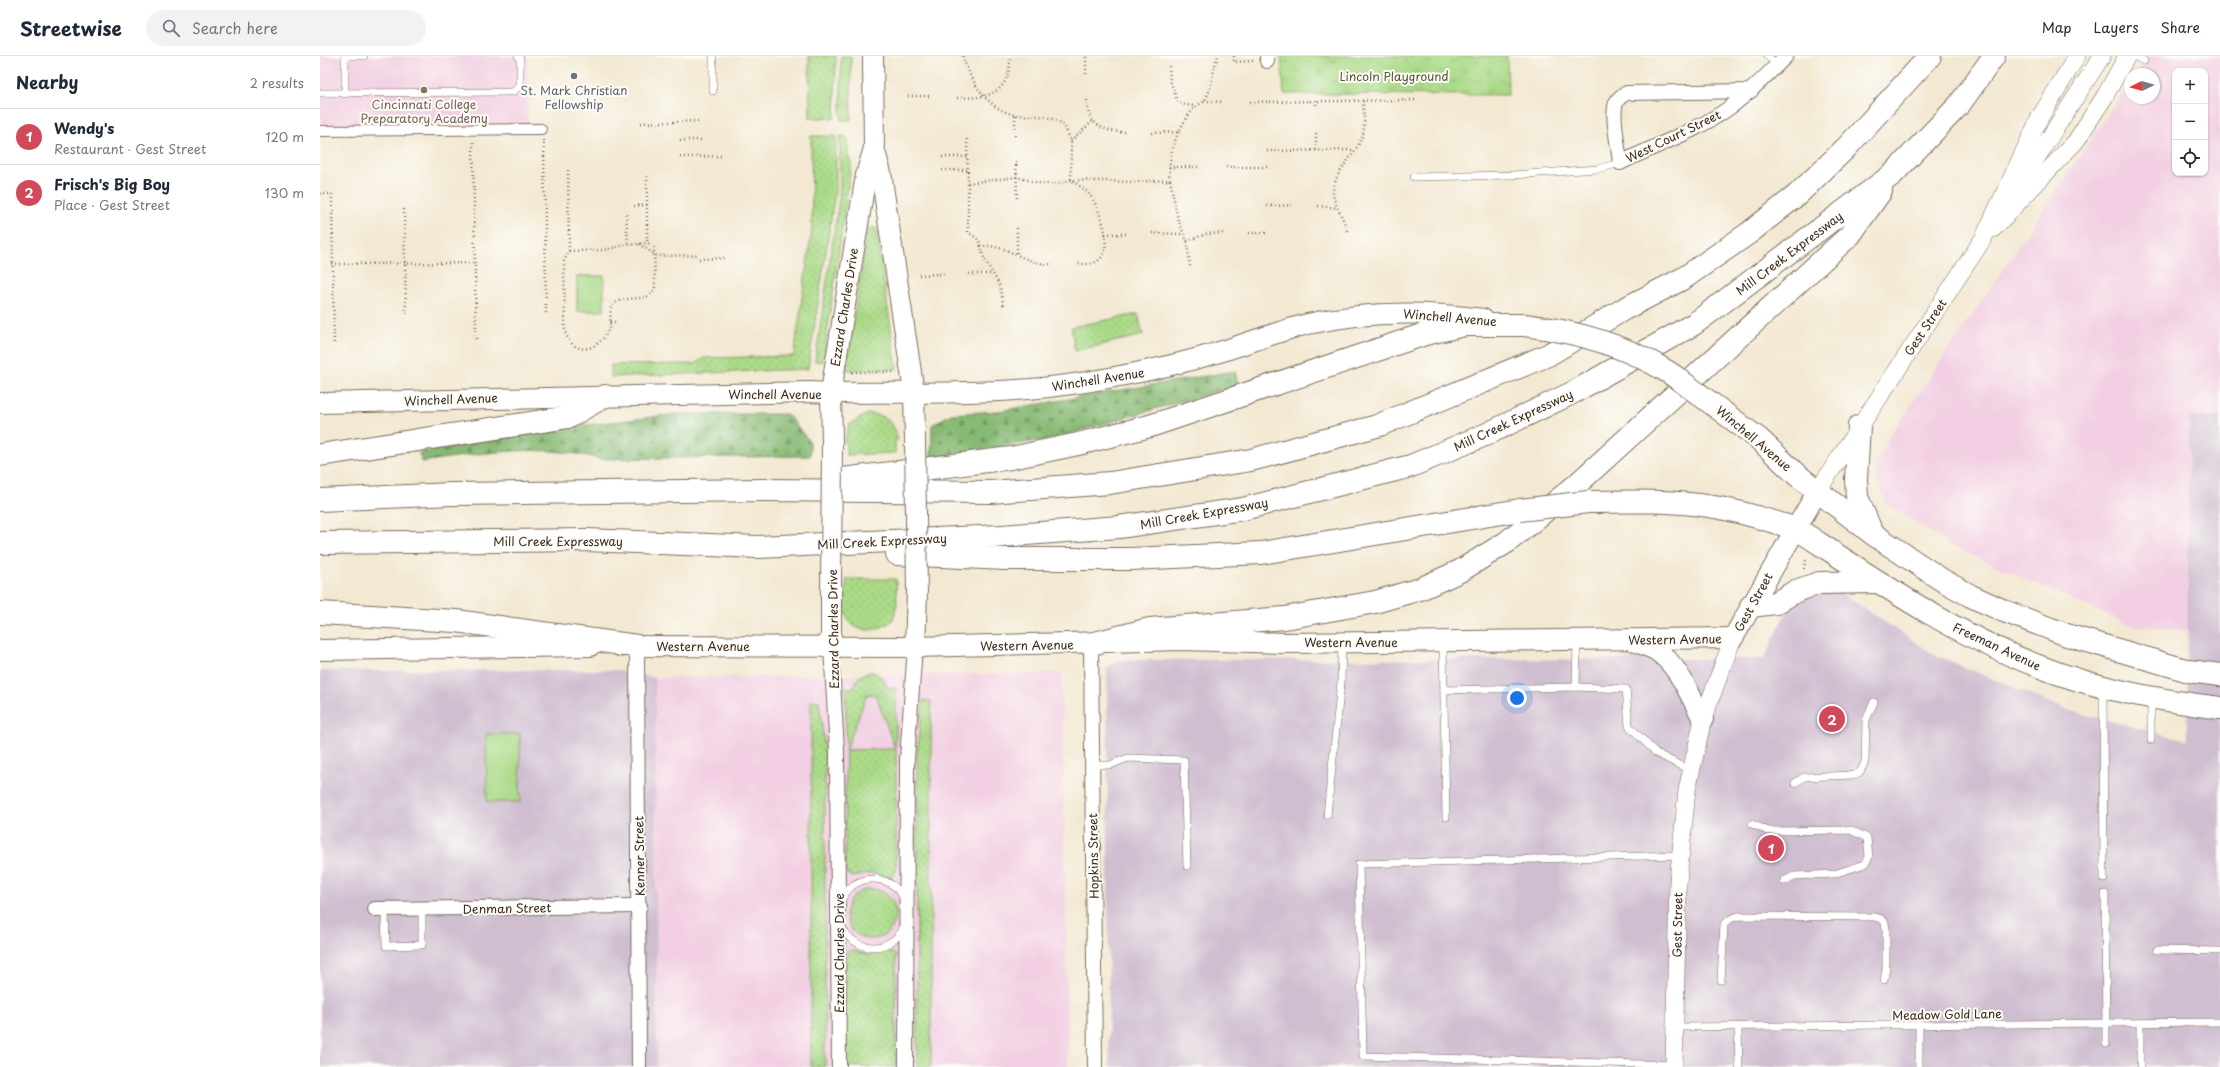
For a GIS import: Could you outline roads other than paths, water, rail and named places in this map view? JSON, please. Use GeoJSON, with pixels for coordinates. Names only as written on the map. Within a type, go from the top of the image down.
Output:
{"type":"FeatureCollection","features":[{"type":"Feature","properties":{"kind":"main road","name":"Ezzard Charles Drive"},"geometry":{"type":"LineString","coordinates":[[873,56],[874,148],[881,173],[914,392],[917,593],[915,647]]}},
{"type":"Feature","properties":{"kind":"main road"},"geometry":{"type":"LineString","coordinates":[[320,500],[452,494],[764,490],[991,492],[1110,483],[1251,460],[1377,426],[1548,355],[1624,309],[1684,278],[1748,234],[1797,195],[1846,148],[1930,56]]}},
{"type":"Feature","properties":{"kind":"main road","name":"Mill Creek Expressway"},"geometry":{"type":"LineString","coordinates":[[320,543],[587,540],[758,547],[1002,536],[1120,527],[1243,509],[1411,466],[1487,434],[1574,392],[1694,324],[1893,174],[1959,106],[1994,56]]}},
{"type":"Feature","properties":{"kind":"main road","name":"Ezzard Charles Drive"},"geometry":{"type":"LineString","coordinates":[[831,646],[831,394],[866,175],[874,148]]}},
{"type":"Feature","properties":{"kind":"main road"},"geometry":{"type":"LineString","coordinates":[[1090,644],[1150,629],[1285,618],[1375,602],[1420,589],[1460,571],[1507,542],[1574,488],[1808,275],[1850,235],[1893,174]]}},
{"type":"Feature","properties":{"kind":"main road","name":"Winchell Avenue"},"geometry":{"type":"LineString","coordinates":[[320,403],[809,392],[831,394],[1019,391],[1085,382],[1151,370],[1209,355],[1308,324],[1358,316],[1395,313],[1439,314],[1558,329],[1610,344],[1641,356],[1669,372],[1759,440],[1817,492]]}},
{"type":"Feature","properties":{"kind":"main road"},"geometry":{"type":"LineString","coordinates":[[764,490],[1011,458],[1078,444],[1171,419],[1424,334],[1465,325],[1524,325]]}},
{"type":"Feature","properties":{"kind":"main road"},"geometry":{"type":"LineString","coordinates":[[320,455],[568,418],[605,396]]}},
{"type":"Feature","properties":{"kind":"main road"},"geometry":{"type":"LineString","coordinates":[[1859,426],[1856,479],[1857,497],[1873,534]]}},
{"type":"Feature","properties":{"kind":"main road"},"geometry":{"type":"LineString","coordinates":[[1817,492],[1873,534],[1942,580],[2004,611],[2068,635],[2188,671],[2220,675]]}},
{"type":"Feature","properties":{"kind":"main road","name":"Gest Street"},"geometry":{"type":"LineString","coordinates":[[1733,638],[1769,573],[1797,529],[1817,492]]}},
{"type":"Feature","properties":{"kind":"main road","name":"Freeman Avenue"},"geometry":{"type":"LineString","coordinates":[[758,547],[1006,559],[1131,559],[1208,556],[1261,552],[1520,510],[1588,502],[1687,503],[1747,514],[1797,529],[1877,582],[1986,643],[2038,666],[2103,687],[2151,698],[2220,708]]}},
{"type":"Feature","properties":{"kind":"main road"},"geometry":{"type":"LineString","coordinates":[[1751,606],[1776,603],[1796,591],[1819,583],[1877,582]]}},
{"type":"Feature","properties":{"kind":"main road"},"geometry":{"type":"LineString","coordinates":[[320,613],[456,622],[637,646]]}},
{"type":"Feature","properties":{"kind":"main road","name":"Western Avenue"},"geometry":{"type":"LineString","coordinates":[[320,650],[637,646],[915,647],[1090,644],[1182,640],[1342,642],[1577,641],[1733,638]]}},
{"type":"Feature","properties":{"kind":"main road"},"geometry":{"type":"LineString","coordinates":[[1632,640],[1656,651],[1668,661],[1676,670],[1703,719]]}},
{"type":"Feature","properties":{"kind":"street","name":"Gest Street"},"geometry":{"type":"LineString","coordinates":[[1817,492],[1859,426],[1984,239],[2040,117],[2078,56]]}},
{"type":"Feature","properties":{"kind":"street"},"geometry":{"type":"LineString","coordinates":[[1984,239],[2056,131],[2102,56]]}},
{"type":"Feature","properties":{"kind":"street","name":"Gest Street"},"geometry":{"type":"LineString","coordinates":[[1984,239],[2076,141],[2105,96],[2127,56]]}},
{"type":"Feature","properties":{"kind":"street","name":"West Court Street"},"geometry":{"type":"LineString","coordinates":[[1751,91],[1627,93],[1622,95],[1618,99],[1615,110],[1620,163],[1714,117],[1751,91],[1777,59]]}},
{"type":"Feature","properties":{"kind":"street"},"geometry":{"type":"LineString","coordinates":[[320,131],[541,129]]}},
{"type":"Feature","properties":{"kind":"street","name":"Gest Street"},"geometry":{"type":"LineString","coordinates":[[1674,1066],[1680,855],[1691,771],[1703,719],[1733,638]]}},
{"type":"Feature","properties":{"kind":"street","name":"Hopkins Street"},"geometry":{"type":"LineString","coordinates":[[1090,644],[1095,1067]]}},
{"type":"Feature","properties":{"kind":"street","name":"Kenner Street"},"geometry":{"type":"LineString","coordinates":[[637,646],[640,906],[639,1067]]}},
{"type":"Feature","properties":{"kind":"street","name":"Ezzard Charles Drive"},"geometry":{"type":"LineString","coordinates":[[831,646],[837,751],[839,1067]]}},
{"type":"Feature","properties":{"kind":"street","name":"Ezzard Charles Drive"},"geometry":{"type":"LineString","coordinates":[[906,1067],[907,759],[915,647]]}},
{"type":"Feature","properties":{"kind":"street","name":"Denman Street"},"geometry":{"type":"LineString","coordinates":[[380,909],[640,906]]}},
{"type":"Feature","properties":{"kind":"lane"},"geometry":{"type":"LineString","coordinates":[[345,94],[345,56],[364,56]]}},
{"type":"Feature","properties":{"kind":"lane"},"geometry":{"type":"LineString","coordinates":[[320,93],[513,92],[520,86],[520,59],[518,56]]}},
{"type":"Feature","properties":{"kind":"lane"},"geometry":{"type":"LineString","coordinates":[[713,56],[713,91]]}},
{"type":"Feature","properties":{"kind":"lane"},"geometry":{"type":"LineString","coordinates":[[2134,56],[2144,61]]}},
{"type":"Feature","properties":{"kind":"lane"},"geometry":{"type":"LineString","coordinates":[[1414,177],[1520,174],[1597,169],[1620,163]]}},
{"type":"Feature","properties":{"kind":"lane"},"geometry":{"type":"LineString","coordinates":[[1443,641],[1446,816]]}},
{"type":"Feature","properties":{"kind":"lane"},"geometry":{"type":"LineString","coordinates":[[1576,687],[1577,641]]}},
{"type":"Feature","properties":{"kind":"lane"},"geometry":{"type":"LineString","coordinates":[[1327,815],[1341,682],[1342,642]]}},
{"type":"Feature","properties":{"kind":"lane"},"geometry":{"type":"LineString","coordinates":[[1444,690],[1576,687],[1626,689],[1629,726],[1656,752],[1691,771]]}},
{"type":"Feature","properties":{"kind":"lane"},"geometry":{"type":"LineString","coordinates":[[2103,687],[2104,879]]}},
{"type":"Feature","properties":{"kind":"lane"},"geometry":{"type":"LineString","coordinates":[[2151,698],[2151,740]]}},
{"type":"Feature","properties":{"kind":"lane"},"geometry":{"type":"LineString","coordinates":[[1795,783],[1804,777],[1854,775],[1860,772],[1865,762],[1866,720],[1874,702]]}},
{"type":"Feature","properties":{"kind":"lane"},"geometry":{"type":"LineString","coordinates":[[1092,765],[1110,765],[1128,758],[1184,760],[1187,866]]}},
{"type":"Feature","properties":{"kind":"lane"},"geometry":{"type":"LineString","coordinates":[[1752,824],[1768,831],[1851,830],[1867,838],[1869,857],[1865,864],[1834,874],[1794,876],[1784,881]]}},
{"type":"Feature","properties":{"kind":"lane"},"geometry":{"type":"LineString","coordinates":[[1674,1066],[1363,1056],[1359,864],[1680,855]]}},
{"type":"Feature","properties":{"kind":"lane"},"geometry":{"type":"LineString","coordinates":[[871,879],[880,879],[891,884],[904,898],[907,910],[906,919],[898,936],[884,945],[874,947],[861,945],[852,939],[845,931],[840,921],[839,912],[844,896],[851,887],[860,881],[871,879]]}},
{"type":"Feature","properties":{"kind":"lane"},"geometry":{"type":"LineString","coordinates":[[2105,894],[2106,1044]]}},
{"type":"Feature","properties":{"kind":"lane"},"geometry":{"type":"LineString","coordinates":[[380,909],[386,946],[422,945],[422,909]]}},
{"type":"Feature","properties":{"kind":"lane"},"geometry":{"type":"LineString","coordinates":[[1722,980],[1724,924],[1730,919],[1738,916],[1882,918],[1885,922],[1886,928],[1886,968],[1884,980]]}},
{"type":"Feature","properties":{"kind":"lane"},"geometry":{"type":"LineString","coordinates":[[2157,950],[2220,950]]}},
{"type":"Feature","properties":{"kind":"lane","name":"Meadow Gold Lane"},"geometry":{"type":"LineString","coordinates":[[1674,1027],[2220,1022]]}},
{"type":"Feature","properties":{"kind":"lane"},"geometry":{"type":"LineString","coordinates":[[2140,1023],[2140,1067]]}},
{"type":"Feature","properties":{"kind":"lane"},"geometry":{"type":"LineString","coordinates":[[1919,1025],[1919,1067]]}},
{"type":"Feature","properties":{"kind":"lane"},"geometry":{"type":"LineString","coordinates":[[1738,1026],[1739,1067]]}},
{"type":"Feature","properties":{"kind":"place","name":"St. Mark Christian Fellowship"},"geometry":{"type":"Point","coordinates":[574,76]}},
{"type":"Feature","properties":{"kind":"place","name":"Cincinnati College Preparatory Academy"},"geometry":{"type":"Point","coordinates":[424,90]}},
{"type":"Feature","properties":{"kind":"place","name":"Frisch's Big Boy"},"geometry":{"type":"Point","coordinates":[1832,719]}},
{"type":"Feature","properties":{"kind":"place","name":"Wendy's"},"geometry":{"type":"Point","coordinates":[1771,848]}},
{"type":"Feature","properties":{"kind":"park label","name":"Lincoln Playground"},"geometry":{"type":"Point","coordinates":[1394,76]}}]}
